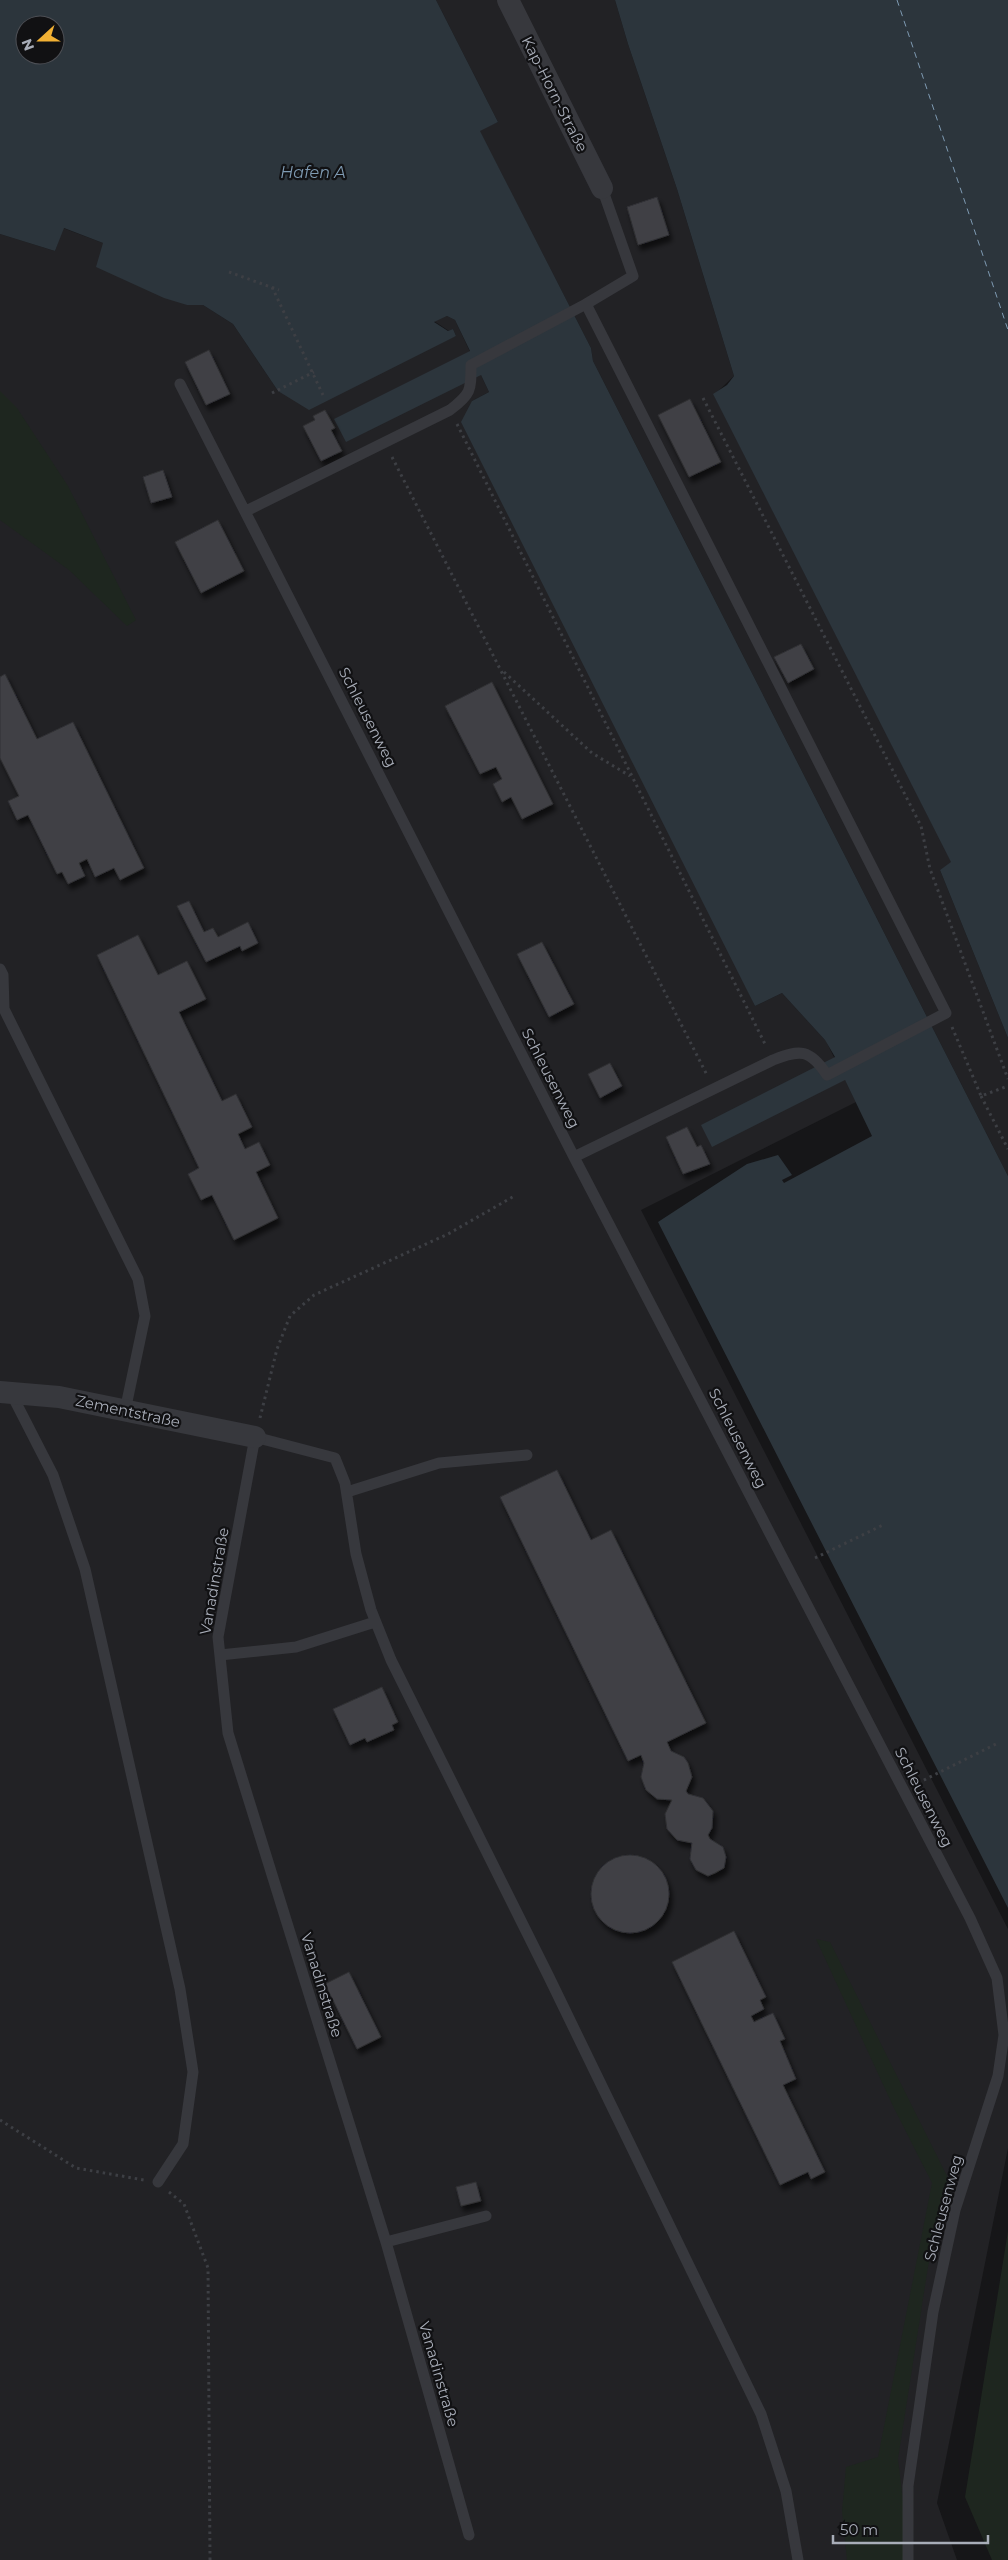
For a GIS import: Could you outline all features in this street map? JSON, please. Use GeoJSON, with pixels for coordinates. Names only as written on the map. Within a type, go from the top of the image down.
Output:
{"type":"FeatureCollection","features":[{"type":"Feature","properties":{"kind":"street","name":"Kap-Horn-Straße"},"geometry":{"type":"LineString","coordinates":[[508,0],[602,188]]}},
{"type":"Feature","properties":{"kind":"street","name":"Zementstraße"},"geometry":{"type":"LineString","coordinates":[[6,1393],[59,1397],[255,1438]]}},
{"type":"Feature","properties":{"kind":"lane"},"geometry":{"type":"LineString","coordinates":[[246,511],[450,410],[467,397],[471,380],[471,364],[586,304],[633,276],[602,188]]}},
{"type":"Feature","properties":{"kind":"lane"},"geometry":{"type":"LineString","coordinates":[[574,1157],[794,1051],[810,1055],[820,1064],[827,1075],[946,1013],[586,304]]}},
{"type":"Feature","properties":{"kind":"lane","name":"Schleusenweg"},"geometry":{"type":"LineString","coordinates":[[180,384],[574,1157],[970,1918],[998,1978],[1004,2035],[998,2076],[955,2210],[933,2312],[908,2486],[908,2560]]}},
{"type":"Feature","properties":{"kind":"lane"},"geometry":{"type":"LineString","coordinates":[[0,969],[3,975],[4,1009],[138,1279],[145,1316],[125,1411]]}},
{"type":"Feature","properties":{"kind":"lane"},"geometry":{"type":"LineString","coordinates":[[6,1393],[52,1475],[85,1569],[180,1989],[192,2072],[183,2144],[158,2182]]}},
{"type":"Feature","properties":{"kind":"lane"},"geometry":{"type":"LineString","coordinates":[[255,1438],[335,1458],[346,1492],[356,1554],[375,1622],[391,1660],[552,1984],[761,2414],[786,2491],[798,2560]]}},
{"type":"Feature","properties":{"kind":"lane","name":"Vanadinstraße"},"geometry":{"type":"LineString","coordinates":[[255,1438],[218,1637],[228,1733],[386,2242],[469,2535]]}},
{"type":"Feature","properties":{"kind":"lane"},"geometry":{"type":"LineString","coordinates":[[346,1492],[439,1463],[527,1454]]}},
{"type":"Feature","properties":{"kind":"lane"},"geometry":{"type":"LineString","coordinates":[[220,1655],[296,1646],[375,1622]]}},
{"type":"Feature","properties":{"kind":"lane"},"geometry":{"type":"LineString","coordinates":[[386,2242],[486,2216]]}},
{"type":"Feature","properties":{"kind":"path"},"geometry":{"type":"LineString","coordinates":[[229,272],[279,290]]}},
{"type":"Feature","properties":{"kind":"path"},"geometry":{"type":"LineString","coordinates":[[272,287],[314,372],[323,395]]}},
{"type":"Feature","properties":{"kind":"path"},"geometry":{"type":"LineString","coordinates":[[272,393],[314,372]]}},
{"type":"Feature","properties":{"kind":"path"},"geometry":{"type":"LineString","coordinates":[[703,398],[921,826],[930,869],[1008,1079]]}},
{"type":"Feature","properties":{"kind":"path"},"geometry":{"type":"LineString","coordinates":[[450,410],[630,776],[773,1060]]}},
{"type":"Feature","properties":{"kind":"path"},"geometry":{"type":"LineString","coordinates":[[384,443],[502,670],[714,1088]]}},
{"type":"Feature","properties":{"kind":"path"},"geometry":{"type":"LineString","coordinates":[[502,670],[592,753],[630,776]]}},
{"type":"Feature","properties":{"kind":"path"},"geometry":{"type":"LineString","coordinates":[[946,1013],[982,1096],[1008,1149]]}},
{"type":"Feature","properties":{"kind":"path"},"geometry":{"type":"LineString","coordinates":[[982,1096],[1008,1086]]}},
{"type":"Feature","properties":{"kind":"path"},"geometry":{"type":"LineString","coordinates":[[255,1438],[277,1349],[290,1316],[314,1295],[448,1234],[516,1195]]}},
{"type":"Feature","properties":{"kind":"path"},"geometry":{"type":"LineString","coordinates":[[815,1558],[885,1524]]}},
{"type":"Feature","properties":{"kind":"path"},"geometry":{"type":"LineString","coordinates":[[918,1783],[996,1744]]}},
{"type":"Feature","properties":{"kind":"path"},"geometry":{"type":"LineString","coordinates":[[0,2120],[76,2168],[158,2182],[184,2204],[208,2268],[210,2560]]}},
{"type":"Feature","properties":{"kind":"shaded area"},"geometry":{"type":"Polygon","coordinates":[[[436,0],[615,0],[677,189],[734,376],[714,395],[952,863],[940,870],[1008,1038],[1008,1176],[593,361],[591,348],[479,130],[498,122],[436,0]]]}},
{"type":"Feature","properties":{"kind":"shaded area"},"geometry":{"type":"Polygon","coordinates":[[[63,228],[103,243],[187,305],[203,305],[233,324],[278,391],[456,336],[453,329],[449,331],[434,321],[447,316],[455,320],[489,392],[472,401],[755,1006],[782,993],[826,1041],[856,1102],[641,1210],[1008,1929],[1008,2148],[937,2503],[957,2560],[0,2560],[0,234],[55,251],[63,228]]]}},
{"type":"Feature","properties":{"kind":"shaded area"},"geometry":{"type":"Polygon","coordinates":[[[0,391],[17,408],[68,486],[136,620],[127,626],[69,570],[0,520],[0,391]]]}},
{"type":"Feature","properties":{"kind":"shaded area"},"geometry":{"type":"Polygon","coordinates":[[[816,1939],[830,1942],[948,2178],[928,2267],[898,2459],[910,2560],[847,2560],[842,2511],[846,2467],[878,2457],[932,2183],[893,2106],[816,1939]]]}},
{"type":"Feature","properties":{"kind":"shaded area"},"geometry":{"type":"Polygon","coordinates":[[[1008,2231],[1008,2560],[992,2560],[965,2497],[1008,2231]]]}},
{"type":"Feature","properties":{"kind":"water","name":"Hafen A"},"geometry":{"type":"Polygon","coordinates":[[[0,0],[436,0],[498,122],[480,131],[591,348],[593,361],[1008,1176],[1008,1908],[658,1222],[747,1164],[778,1155],[792,1175],[782,1180],[784,1183],[872,1136],[845,1080],[712,1147],[701,1125],[835,1057],[825,1040],[782,993],[755,1006],[461,422],[472,401],[489,392],[481,375],[346,442],[334,419],[470,351],[455,320],[447,316],[434,322],[448,331],[453,329],[456,336],[309,410],[278,391],[233,324],[203,305],[187,305],[164,298],[96,267],[103,243],[64,228],[55,251],[0,234],[0,0]]]}},
{"type":"Feature","properties":{"kind":"water"},"geometry":{"type":"Polygon","coordinates":[[[615,0],[1008,0],[1008,1038],[940,870],[951,862],[713,394],[727,385],[734,376],[677,189],[615,0]]]}},
{"type":"Feature","properties":{"kind":"building"},"geometry":{"type":"Polygon","coordinates":[[[657,197],[669,235],[638,245],[627,207],[657,197]]]}},
{"type":"Feature","properties":{"kind":"building"},"geometry":{"type":"Polygon","coordinates":[[[209,350],[230,394],[206,405],[185,362],[209,350]]]}},
{"type":"Feature","properties":{"kind":"building"},"geometry":{"type":"Polygon","coordinates":[[[690,399],[721,462],[689,477],[658,415],[690,399]]]}},
{"type":"Feature","properties":{"kind":"building"},"geometry":{"type":"Polygon","coordinates":[[[325,410],[335,428],[331,430],[342,451],[321,461],[303,426],[315,420],[313,416],[325,410]]]}},
{"type":"Feature","properties":{"kind":"building"},"geometry":{"type":"Polygon","coordinates":[[[163,470],[172,497],[151,503],[143,477],[163,470]]]}},
{"type":"Feature","properties":{"kind":"building"},"geometry":{"type":"Polygon","coordinates":[[[218,520],[244,571],[201,593],[175,542],[218,520]]]}},
{"type":"Feature","properties":{"kind":"building"},"geometry":{"type":"Polygon","coordinates":[[[801,644],[814,669],[788,683],[774,657],[801,644]]]}},
{"type":"Feature","properties":{"kind":"building"},"geometry":{"type":"Polygon","coordinates":[[[5,674],[37,739],[73,722],[144,868],[120,880],[114,868],[95,877],[87,859],[79,863],[85,876],[68,884],[62,872],[57,874],[28,815],[17,820],[8,801],[19,796],[0,758],[0,677],[5,674]]]}},
{"type":"Feature","properties":{"kind":"building"},"geometry":{"type":"Polygon","coordinates":[[[492,682],[553,804],[522,819],[511,797],[502,802],[493,784],[502,779],[496,767],[480,774],[445,706],[492,682]]]}},
{"type":"Feature","properties":{"kind":"building"},"geometry":{"type":"Polygon","coordinates":[[[189,901],[204,932],[213,928],[218,937],[248,922],[258,943],[242,951],[240,946],[206,962],[177,906],[189,901]]]}},
{"type":"Feature","properties":{"kind":"building"},"geometry":{"type":"Polygon","coordinates":[[[138,935],[158,975],[187,961],[206,999],[179,1012],[222,1101],[236,1094],[252,1127],[238,1134],[245,1149],[259,1142],[270,1165],[256,1172],[278,1218],[234,1240],[212,1195],[201,1200],[188,1174],[199,1168],[97,955],[138,935]]]}},
{"type":"Feature","properties":{"kind":"building"},"geometry":{"type":"Polygon","coordinates":[[[542,942],[574,1004],[549,1017],[517,954],[542,942]]]}},
{"type":"Feature","properties":{"kind":"building"},"geometry":{"type":"Polygon","coordinates":[[[610,1063],[622,1086],[600,1098],[588,1074],[610,1063]]]}},
{"type":"Feature","properties":{"kind":"building"},"geometry":{"type":"Polygon","coordinates":[[[687,1127],[697,1147],[701,1145],[710,1164],[683,1174],[666,1137],[687,1127]]]}},
{"type":"Feature","properties":{"kind":"building"},"geometry":{"type":"Polygon","coordinates":[[[557,1470],[591,1540],[611,1530],[706,1723],[667,1742],[671,1751],[684,1757],[688,1763],[692,1777],[686,1791],[688,1794],[703,1798],[713,1811],[712,1828],[708,1835],[710,1839],[723,1847],[726,1857],[724,1868],[708,1876],[696,1870],[690,1859],[692,1843],[677,1840],[667,1829],[665,1814],[672,1800],[657,1799],[646,1790],[641,1777],[644,1763],[641,1755],[628,1761],[500,1497],[557,1470]]]}},
{"type":"Feature","properties":{"kind":"building"},"geometry":{"type":"Polygon","coordinates":[[[382,1687],[398,1722],[392,1725],[394,1730],[367,1742],[365,1738],[350,1745],[333,1709],[382,1687]]]}},
{"type":"Feature","properties":{"kind":"building"},"geometry":{"type":"Polygon","coordinates":[[[622,1855],[638,1855],[652,1861],[663,1872],[669,1886],[669,1902],[663,1916],[652,1927],[638,1933],[622,1933],[608,1927],[597,1916],[591,1902],[591,1886],[597,1872],[608,1861],[622,1855]]]}},
{"type":"Feature","properties":{"kind":"building"},"geometry":{"type":"Polygon","coordinates":[[[734,1931],[766,1997],[760,2000],[764,2009],[751,2016],[754,2022],[773,2013],[785,2039],[780,2041],[796,2079],[783,2085],[825,2172],[811,2179],[808,2172],[780,2185],[672,1962],[734,1931]]]}},
{"type":"Feature","properties":{"kind":"building"},"geometry":{"type":"Polygon","coordinates":[[[349,1972],[381,2037],[357,2049],[325,1984],[349,1972]]]}},
{"type":"Feature","properties":{"kind":"building"},"geometry":{"type":"Polygon","coordinates":[[[476,2182],[481,2201],[461,2206],[456,2187],[476,2182]]]}},
{"type":"Feature","properties":{"kind":"ferry route"},"geometry":{"type":"LineString","coordinates":[[897,0],[1008,330]]}}]}
